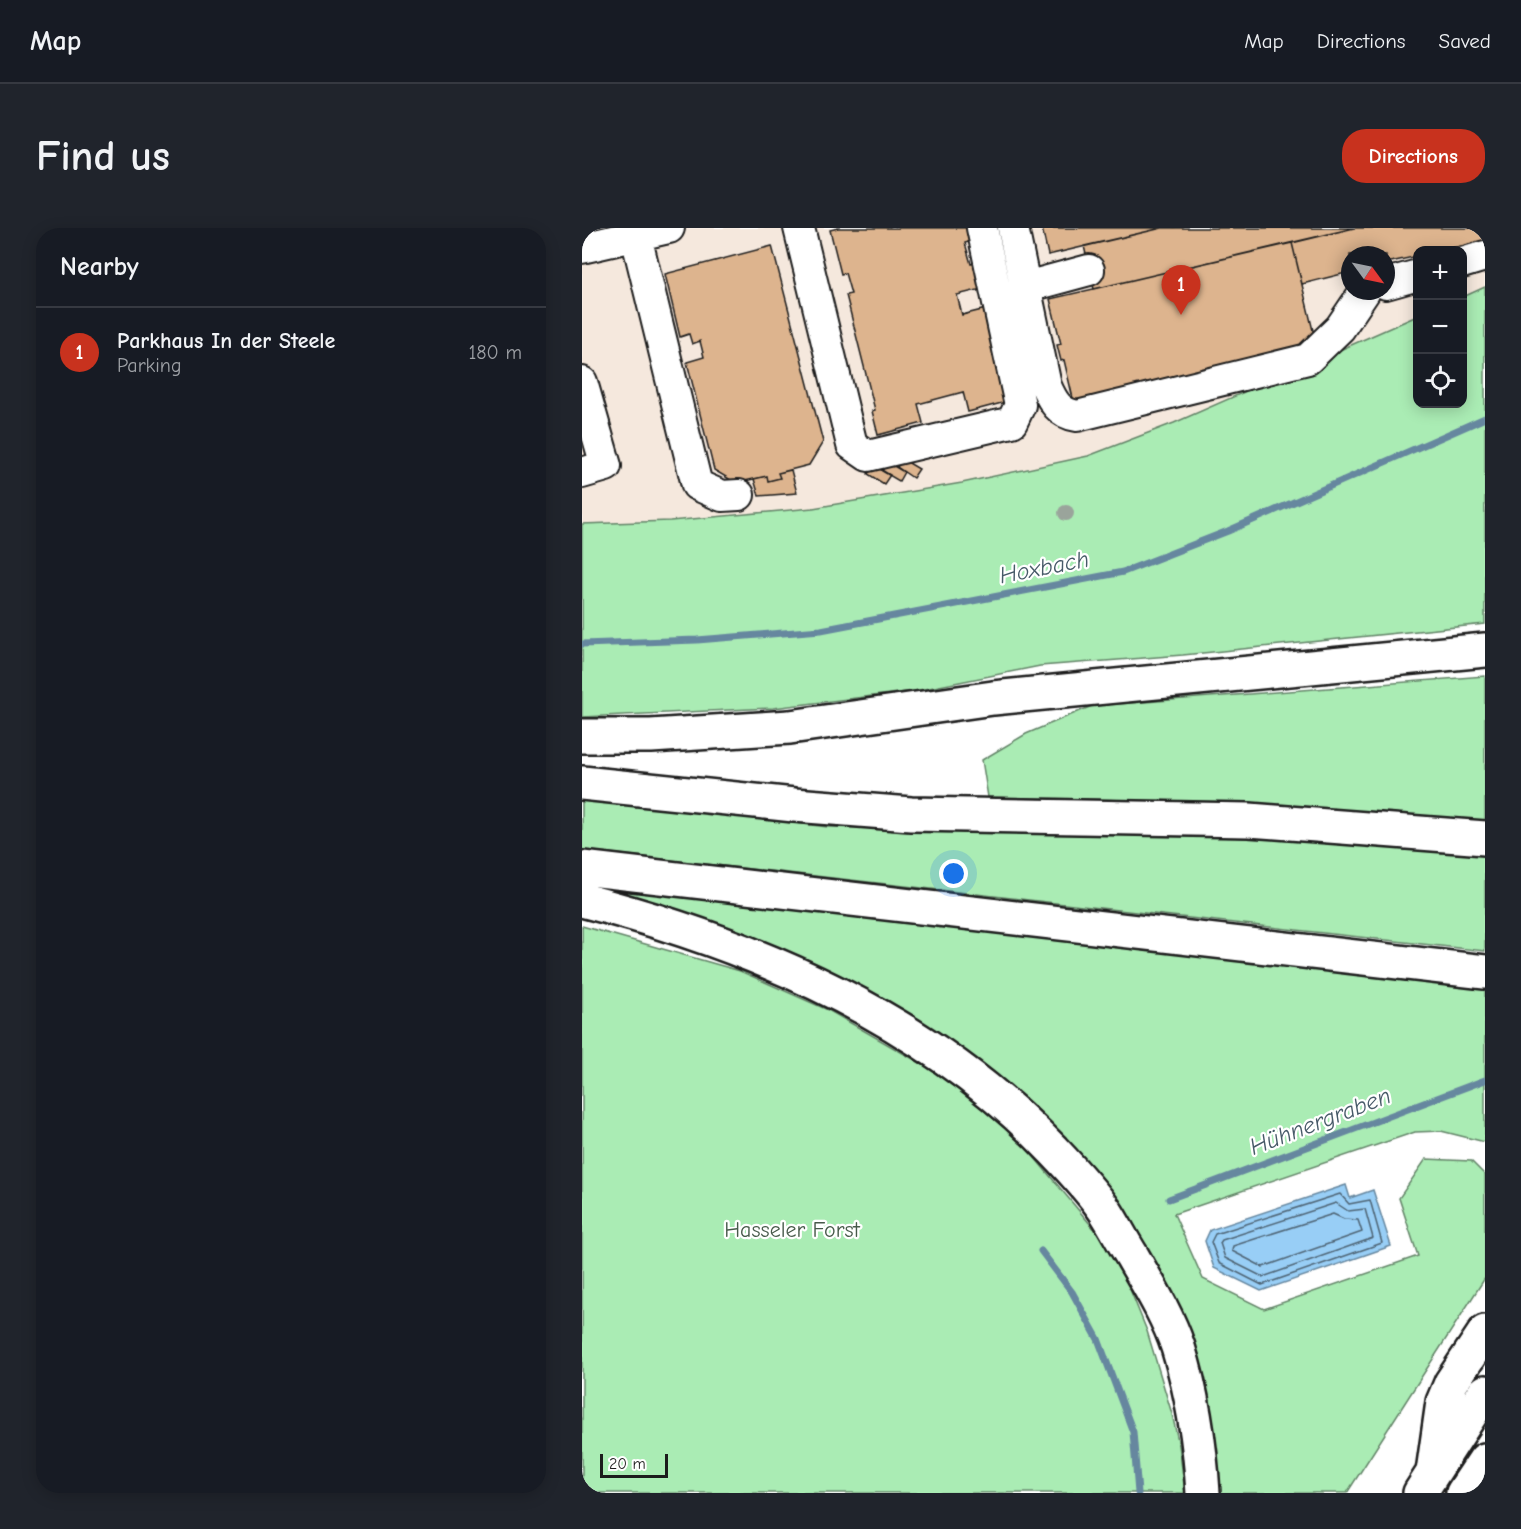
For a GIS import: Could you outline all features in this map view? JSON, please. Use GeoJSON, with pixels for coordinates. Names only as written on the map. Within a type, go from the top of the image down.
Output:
{"type":"FeatureCollection","features":[{"type":"Feature","properties":{"kind":"highway"},"geometry":{"type":"LineString","coordinates":[[582,736],[651,736],[790,727],[993,698],[1485,650]]}},
{"type":"Feature","properties":{"kind":"highway"},"geometry":{"type":"LineString","coordinates":[[582,783],[794,805],[911,814],[1249,820],[1485,838]]}},
{"type":"Feature","properties":{"kind":"highway"},"geometry":{"type":"LineString","coordinates":[[582,868],[1485,972]]}},
{"type":"Feature","properties":{"kind":"highway"},"geometry":{"type":"LineString","coordinates":[[582,900],[692,932],[779,966],[865,1008],[969,1075],[1021,1117],[1105,1210],[1145,1278],[1178,1345],[1199,1431],[1203,1493]]}},
{"type":"Feature","properties":{"kind":"highway"},"geometry":{"type":"LineString","coordinates":[[1426,1483],[1443,1402],[1451,1383],[1485,1332]]}},
{"type":"Feature","properties":{"kind":"highway"},"geometry":{"type":"LineString","coordinates":[[1426,1483],[1485,1392]]}},
{"type":"Feature","properties":{"kind":"highway"},"geometry":{"type":"LineString","coordinates":[[1463,1493],[1485,1460]]}},
{"type":"Feature","properties":{"kind":"street"},"geometry":{"type":"LineString","coordinates":[[582,248],[635,232],[669,228]]}},
{"type":"Feature","properties":{"kind":"street"},"geometry":{"type":"LineString","coordinates":[[799,228],[852,445],[868,456],[1012,422],[1020,405],[982,228]]}},
{"type":"Feature","properties":{"kind":"street"},"geometry":{"type":"LineString","coordinates":[[1013,228],[1026,287],[1046,328],[1046,386],[1054,404],[1065,414],[1077,416],[1308,359],[1340,328],[1359,300]]}},
{"type":"Feature","properties":{"kind":"street"},"geometry":{"type":"LineString","coordinates":[[635,232],[697,485],[722,496],[739,495]]}},
{"type":"Feature","properties":{"kind":"street"},"geometry":{"type":"LineString","coordinates":[[1467,261],[1485,256]]}},
{"type":"Feature","properties":{"kind":"street"},"geometry":{"type":"LineString","coordinates":[[1026,287],[1089,270]]}},
{"type":"Feature","properties":{"kind":"street"},"geometry":{"type":"LineString","coordinates":[[1395,281],[1413,276]]}},
{"type":"Feature","properties":{"kind":"street"},"geometry":{"type":"LineString","coordinates":[[582,382],[606,466],[582,473]]}},
{"type":"Feature","properties":{"kind":"shaded area"},"geometry":{"type":"Polygon","coordinates":[[[582,228],[648,228],[620,244],[686,228],[1485,228],[1485,287],[1467,295],[1467,246],[1413,246],[1413,318],[1174,423],[1088,456],[962,483],[813,508],[670,521],[582,524],[582,228]]]}},
{"type":"Feature","properties":{"kind":"green space"},"geometry":{"type":"Polygon","coordinates":[[[1485,287],[1485,624],[1183,655],[1040,666],[914,691],[773,708],[582,717],[582,524],[670,521],[813,508],[962,483],[1088,456],[1174,423],[1413,318],[1413,408],[1467,408],[1467,295],[1485,287]]]}},
{"type":"Feature","properties":{"kind":"green space"},"geometry":{"type":"Polygon","coordinates":[[[1485,676],[1485,825],[1228,802],[988,797],[982,760],[1026,734],[1092,706],[1485,676]]]}},
{"type":"Feature","properties":{"kind":"green space"},"geometry":{"type":"Polygon","coordinates":[[[582,798],[828,827],[1268,838],[1415,846],[1485,855],[1485,951],[582,850],[582,798]]]}},
{"type":"Feature","properties":{"kind":"green space"},"geometry":{"type":"Polygon","coordinates":[[[582,880],[1293,967],[1485,987],[1485,1142],[1441,1131],[1415,1132],[1174,1214],[1203,1279],[1264,1309],[1418,1256],[1399,1198],[1426,1159],[1471,1161],[1485,1175],[1485,1278],[1347,1493],[1216,1493],[1192,1351],[983,1073],[582,888],[582,880]]]}},
{"type":"Feature","properties":{"kind":"green space","name":"Hasseler Forst"},"geometry":{"type":"Polygon","coordinates":[[[582,926],[740,971],[828,1010],[948,1079],[1024,1145],[1116,1255],[1147,1331],[1172,1414],[1179,1445],[1185,1493],[582,1493],[582,926]]]}},
{"type":"Feature","properties":{"kind":"water"},"geometry":{"type":"Polygon","coordinates":[[[1346,1185],[1350,1198],[1373,1190],[1391,1246],[1261,1291],[1214,1268],[1205,1241],[1210,1230],[1346,1185]]]}},
{"type":"Feature","properties":{"kind":"building"},"geometry":{"type":"Polygon","coordinates":[[[838,228],[973,228],[976,240],[965,243],[971,264],[975,263],[982,289],[957,295],[962,315],[986,309],[1013,400],[968,412],[963,392],[918,404],[923,423],[878,435],[872,411],[875,410],[846,295],[851,294],[845,273],[841,274],[830,230],[838,228]]]}},
{"type":"Feature","properties":{"kind":"building"},"geometry":{"type":"Polygon","coordinates":[[[1042,228],[1162,228],[1048,255],[1042,228]]]}},
{"type":"Feature","properties":{"kind":"building"},"geometry":{"type":"Polygon","coordinates":[[[1162,228],[1354,228],[1094,289],[1084,246],[1162,228]]]}},
{"type":"Feature","properties":{"kind":"building"},"geometry":{"type":"Polygon","coordinates":[[[1354,228],[1485,228],[1485,241],[1461,246],[1413,246],[1413,257],[1395,261],[1395,246],[1341,246],[1341,274],[1302,284],[1292,243],[1354,228]]]}},
{"type":"Feature","properties":{"kind":"building"},"geometry":{"type":"Polygon","coordinates":[[[1292,243],[1316,343],[1075,407],[1064,360],[1061,361],[1057,345],[1061,344],[1050,299],[1292,243]]]}},
{"type":"Feature","properties":{"kind":"building"},"geometry":{"type":"Polygon","coordinates":[[[772,246],[823,442],[809,465],[778,473],[780,478],[768,481],[767,476],[736,483],[714,470],[687,362],[704,357],[700,341],[692,344],[689,334],[680,337],[665,274],[772,246]]]}},
{"type":"Feature","properties":{"kind":"building"},"geometry":{"type":"Polygon","coordinates":[[[902,459],[919,469],[913,478],[897,467],[902,459]]]}},
{"type":"Feature","properties":{"kind":"building"},"geometry":{"type":"Polygon","coordinates":[[[887,462],[904,472],[899,481],[882,471],[887,462]]]}},
{"type":"Feature","properties":{"kind":"building"},"geometry":{"type":"Polygon","coordinates":[[[873,465],[890,475],[884,484],[868,474],[873,465]]]}},
{"type":"Feature","properties":{"kind":"building"},"geometry":{"type":"Polygon","coordinates":[[[791,470],[797,493],[759,496],[754,479],[767,476],[768,481],[780,478],[778,473],[791,470]]]}},
{"type":"Feature","properties":{"kind":"waterway","name":"Hoxbach"},"geometry":{"type":"LineString","coordinates":[[582,644],[697,640],[821,630],[1123,572],[1228,531],[1485,418]]}},
{"type":"Feature","properties":{"kind":"waterway","name":"Hühnergraben"},"geometry":{"type":"LineString","coordinates":[[1169,1199],[1485,1080]]}},
{"type":"Feature","properties":{"kind":"waterway","name":"Hühnergraben"},"geometry":{"type":"LineString","coordinates":[[1041,1251],[1072,1292],[1098,1339],[1133,1432],[1138,1493]]}},
{"type":"Feature","properties":{"kind":"place","name":"Parkhaus In der Steele"},"geometry":{"type":"Point","coordinates":[1181,315]}}]}
